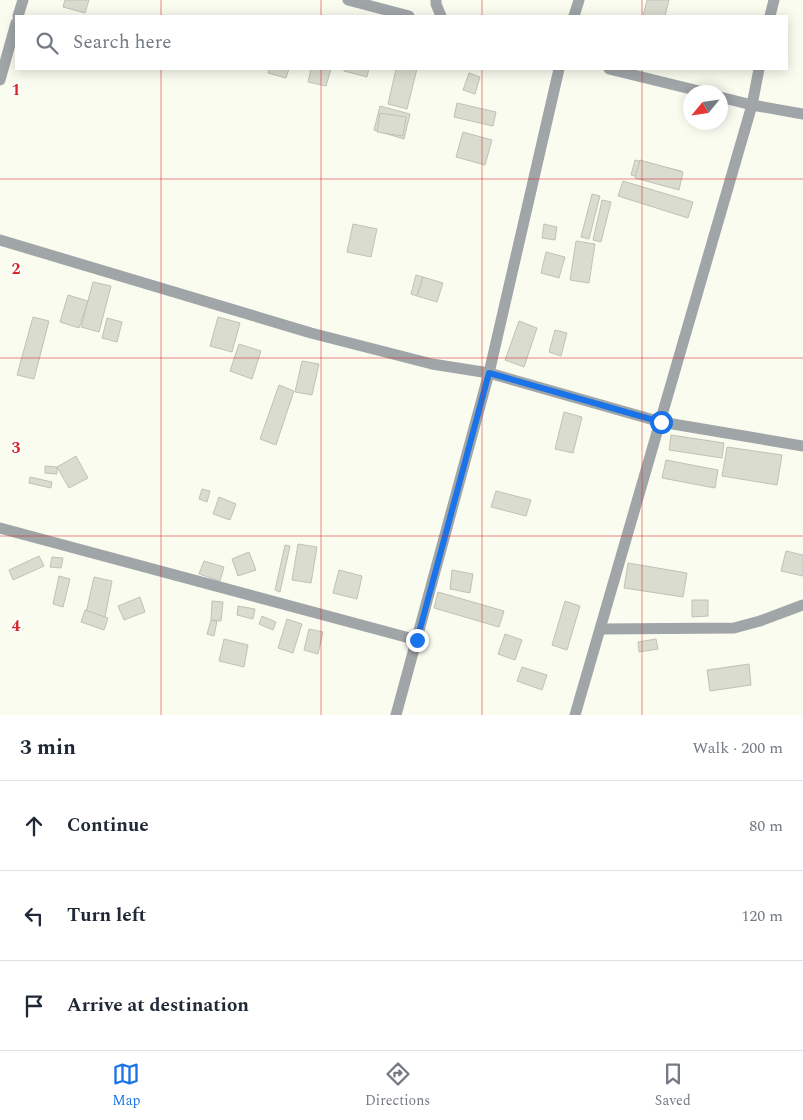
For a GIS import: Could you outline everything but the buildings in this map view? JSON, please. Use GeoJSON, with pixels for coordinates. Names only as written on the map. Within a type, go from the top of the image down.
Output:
{"type":"FeatureCollection","features":[{"type":"Feature","properties":{"kind":"street"},"geometry":{"type":"LineString","coordinates":[[18,15],[23,0]]}},
{"type":"Feature","properties":{"kind":"street"},"geometry":{"type":"LineString","coordinates":[[348,0],[405,15]]}},
{"type":"Feature","properties":{"kind":"street"},"geometry":{"type":"LineString","coordinates":[[385,0],[397,13]]}},
{"type":"Feature","properties":{"kind":"street"},"geometry":{"type":"LineString","coordinates":[[436,0],[441,15]]}},
{"type":"Feature","properties":{"kind":"street"},"geometry":{"type":"LineString","coordinates":[[574,15],[579,0]]}},
{"type":"Feature","properties":{"kind":"street"},"geometry":{"type":"LineString","coordinates":[[770,15],[774,0]]}},
{"type":"Feature","properties":{"kind":"street"},"geometry":{"type":"LineString","coordinates":[[0,80],[15,27]]}},
{"type":"Feature","properties":{"kind":"street"},"geometry":{"type":"LineString","coordinates":[[396,715],[489,373],[559,70]]}},
{"type":"Feature","properties":{"kind":"street"},"geometry":{"type":"LineString","coordinates":[[613,70],[683,87]]}},
{"type":"Feature","properties":{"kind":"street"},"geometry":{"type":"LineString","coordinates":[[575,715],[752,105],[759,70]]}},
{"type":"Feature","properties":{"kind":"street"},"geometry":{"type":"LineString","coordinates":[[728,99],[803,114]]}},
{"type":"Feature","properties":{"kind":"street"},"geometry":{"type":"LineString","coordinates":[[0,240],[311,333],[432,364],[489,373],[661,422],[803,446]]}},
{"type":"Feature","properties":{"kind":"street"},"geometry":{"type":"LineString","coordinates":[[0,528],[417,640]]}},
{"type":"Feature","properties":{"kind":"street"},"geometry":{"type":"LineString","coordinates":[[600,628],[734,628],[760,621],[803,605]]}},
{"type":"Feature","properties":{"kind":"route"},"geometry":{"type":"LineString","coordinates":[[417,640],[489,373],[661,422]]}}]}
